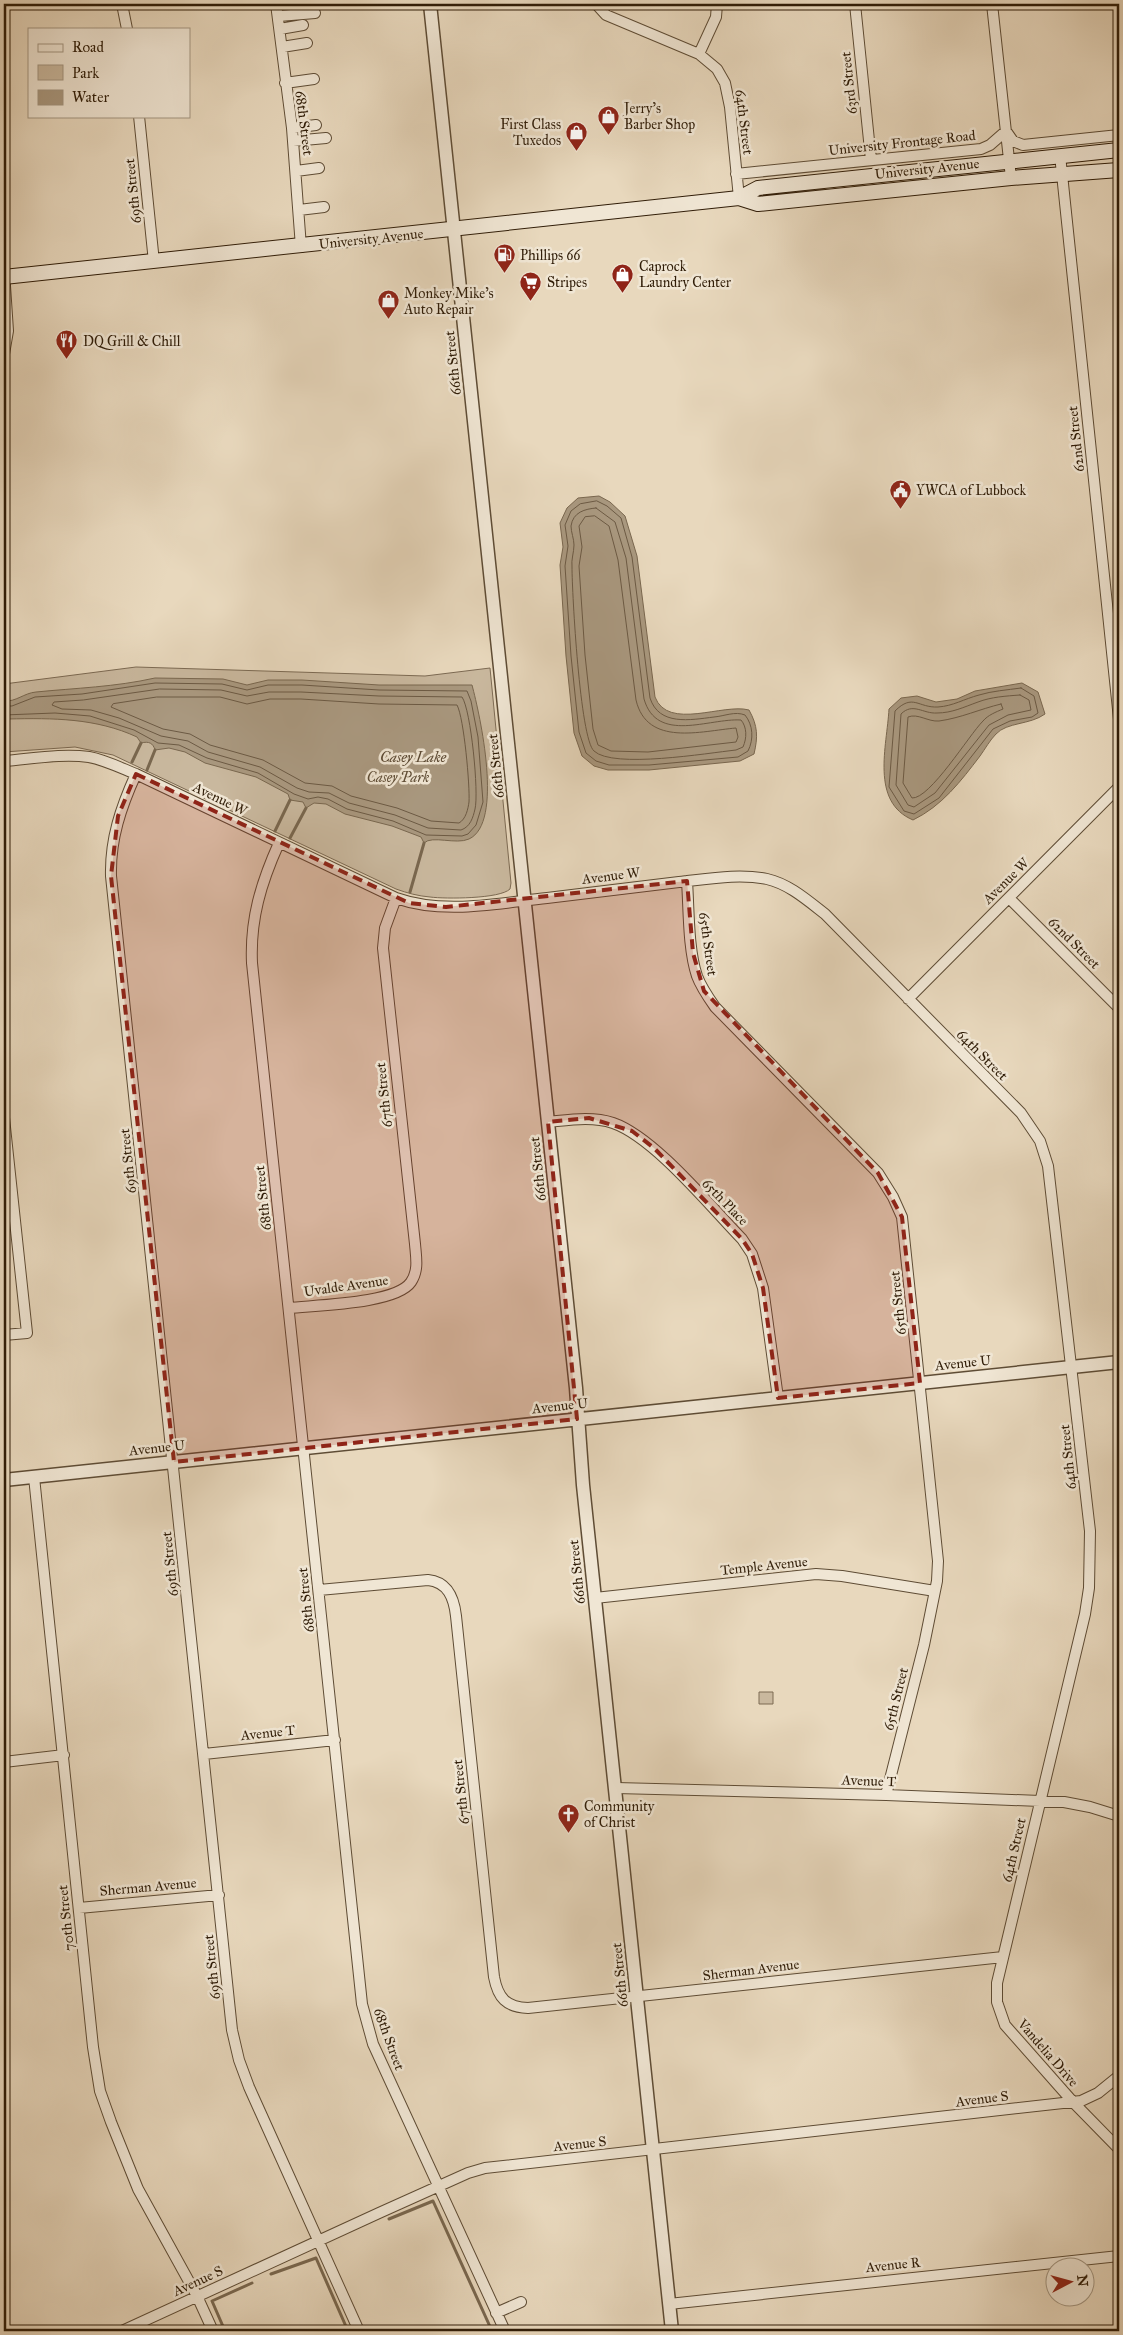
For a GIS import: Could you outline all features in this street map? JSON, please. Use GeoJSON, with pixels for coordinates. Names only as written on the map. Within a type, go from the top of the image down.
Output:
{"type":"FeatureCollection","features":[{"type":"Feature","properties":{"kind":"main road","name":"University Avenue"},"geometry":{"type":"LineString","coordinates":[[4,275],[302,247],[738,198],[758,188],[1119,150]]}},
{"type":"Feature","properties":{"kind":"main road","name":"University Avenue"},"geometry":{"type":"LineString","coordinates":[[738,198],[758,204],[1011,178],[1119,170]]}},
{"type":"Feature","properties":{"kind":"street"},"geometry":{"type":"LineString","coordinates":[[122,4],[127,28]]}},
{"type":"Feature","properties":{"kind":"street","name":"68th Street"},"geometry":{"type":"LineString","coordinates":[[276,4],[292,128],[302,247]]}},
{"type":"Feature","properties":{"kind":"street","name":"66th Street"},"geometry":{"type":"LineString","coordinates":[[430,4],[576,1388],[577,1419],[595,1598],[672,2331]]}},
{"type":"Feature","properties":{"kind":"street"},"geometry":{"type":"LineString","coordinates":[[596,4],[606,15],[699,54],[716,17],[717,4]]}},
{"type":"Feature","properties":{"kind":"street","name":"63rd Street"},"geometry":{"type":"LineString","coordinates":[[855,4],[871,160]]}},
{"type":"Feature","properties":{"kind":"street"},"geometry":{"type":"LineString","coordinates":[[992,4],[1011,178]]}},
{"type":"Feature","properties":{"kind":"street"},"geometry":{"type":"LineString","coordinates":[[279,16],[315,13]]}},
{"type":"Feature","properties":{"kind":"street"},"geometry":{"type":"LineString","coordinates":[[280,29],[303,25]]}},
{"type":"Feature","properties":{"kind":"street"},"geometry":{"type":"LineString","coordinates":[[282,47],[307,43]]}},
{"type":"Feature","properties":{"kind":"street","name":"64th Street"},"geometry":{"type":"LineString","coordinates":[[699,54],[717,69],[725,83],[730,107],[738,198]]}},
{"type":"Feature","properties":{"kind":"street"},"geometry":{"type":"LineString","coordinates":[[285,83],[314,79]]}},
{"type":"Feature","properties":{"kind":"street","name":"69th Street"},"geometry":{"type":"LineString","coordinates":[[139,118],[154,262]]}},
{"type":"Feature","properties":{"kind":"street"},"geometry":{"type":"LineString","coordinates":[[292,128],[316,125]]}},
{"type":"Feature","properties":{"kind":"street"},"geometry":{"type":"LineString","coordinates":[[1006,131],[1013,141],[1023,145],[1119,135]]}},
{"type":"Feature","properties":{"kind":"street","name":"University Frontage Road"},"geometry":{"type":"LineString","coordinates":[[736,174],[981,149],[990,145],[1006,131]]}},
{"type":"Feature","properties":{"kind":"street"},"geometry":{"type":"LineString","coordinates":[[293,141],[326,138]]}},
{"type":"Feature","properties":{"kind":"street","name":"62nd Street"},"geometry":{"type":"LineString","coordinates":[[1060,155],[1119,719]]}},
{"type":"Feature","properties":{"kind":"street"},"geometry":{"type":"LineString","coordinates":[[296,171],[319,168]]}},
{"type":"Feature","properties":{"kind":"street"},"geometry":{"type":"LineString","coordinates":[[1104,172],[1119,174]]}},
{"type":"Feature","properties":{"kind":"street"},"geometry":{"type":"LineString","coordinates":[[299,210],[324,207]]}},
{"type":"Feature","properties":{"kind":"street"},"geometry":{"type":"LineString","coordinates":[[4,275],[8,331],[4,354]]}},
{"type":"Feature","properties":{"kind":"street","name":"Avenue W"},"geometry":{"type":"LineString","coordinates":[[4,761],[68,756],[88,757],[136,774],[409,903],[446,907],[525,900],[687,881],[747,877],[767,879],[802,896],[824,914],[908,999],[1119,787]]}},
{"type":"Feature","properties":{"kind":"street","name":"69th Street"},"geometry":{"type":"LineString","coordinates":[[136,774],[118,816],[111,849],[111,876],[174,1462],[232,2030],[239,2060],[249,2088],[359,2331]]}},
{"type":"Feature","properties":{"kind":"street","name":"68th Street"},"geometry":{"type":"LineString","coordinates":[[279,843],[259,891],[253,920],[251,945],[364,2017],[373,2044],[504,2331]]}},
{"type":"Feature","properties":{"kind":"street","name":"65th Street"},"geometry":{"type":"LineString","coordinates":[[687,881],[696,975],[714,1007],[878,1172],[893,1196],[902,1217],[938,1561],[935,1591],[924,1645],[886,1795]]}},
{"type":"Feature","properties":{"kind":"street","name":"67th Street"},"geometry":{"type":"LineString","coordinates":[[396,898],[385,928],[383,948],[416,1258],[413,1277],[406,1288]]}},
{"type":"Feature","properties":{"kind":"street","name":"62nd Street"},"geometry":{"type":"LineString","coordinates":[[1009,898],[1119,1008]]}},
{"type":"Feature","properties":{"kind":"street"},"geometry":{"type":"LineString","coordinates":[[1111,1000],[1119,991]]}},
{"type":"Feature","properties":{"kind":"street","name":"64th Street"},"geometry":{"type":"LineString","coordinates":[[908,999],[1021,1113],[1040,1141],[1048,1166],[1090,1531],[1089,1588],[1085,1614],[1003,1957]]}},
{"type":"Feature","properties":{"kind":"street"},"geometry":{"type":"LineString","coordinates":[[4,1118],[27,1333],[4,1335]]}},
{"type":"Feature","properties":{"kind":"street","name":"65th Place"},"geometry":{"type":"LineString","coordinates":[[548,1122],[589,1118],[612,1122],[632,1131],[654,1148],[742,1240],[752,1254],[762,1288],[778,1398]]}},
{"type":"Feature","properties":{"kind":"street","name":"Uvalde Avenue"},"geometry":{"type":"LineString","coordinates":[[289,1308],[382,1298],[398,1293],[406,1288]]}},
{"type":"Feature","properties":{"kind":"street","name":"Avenue U"},"geometry":{"type":"LineString","coordinates":[[4,1480],[1119,1362]]}},
{"type":"Feature","properties":{"kind":"street","name":"70th Street"},"geometry":{"type":"LineString","coordinates":[[34,1476],[100,2091],[138,2189],[197,2296],[214,2331]]}},
{"type":"Feature","properties":{"kind":"street","name":"Temple Avenue"},"geometry":{"type":"LineString","coordinates":[[595,1598],[816,1574],[842,1576],[935,1591]]}},
{"type":"Feature","properties":{"kind":"street","name":"67th Street"},"geometry":{"type":"LineString","coordinates":[[319,1590],[419,1580],[434,1581],[442,1584],[451,1594],[456,1616],[494,1977],[499,1994],[503,2000]]}},
{"type":"Feature","properties":{"kind":"street","name":"Avenue T"},"geometry":{"type":"LineString","coordinates":[[204,1754],[334,1740]]}},
{"type":"Feature","properties":{"kind":"street"},"geometry":{"type":"LineString","coordinates":[[4,1762],[64,1755]]}},
{"type":"Feature","properties":{"kind":"street","name":"Avenue T"},"geometry":{"type":"LineString","coordinates":[[616,1788],[1040,1801],[1082,1805],[1119,1816]]}},
{"type":"Feature","properties":{"kind":"street","name":"Sherman Avenue"},"geometry":{"type":"LineString","coordinates":[[79,1908],[218,1894]]}},
{"type":"Feature","properties":{"kind":"street","name":"Sherman Avenue"},"geometry":{"type":"LineString","coordinates":[[503,2000],[516,2007],[528,2008],[1003,1957]]}},
{"type":"Feature","properties":{"kind":"street","name":"Vandelia Drive"},"geometry":{"type":"LineString","coordinates":[[1003,1957],[997,1983],[997,2002],[1001,2017],[1073,2102],[1119,2149]]}},
{"type":"Feature","properties":{"kind":"street"},"geometry":{"type":"LineString","coordinates":[[1073,2102],[1098,2093],[1119,2076]]}},
{"type":"Feature","properties":{"kind":"street","name":"Avenue S"},"geometry":{"type":"LineString","coordinates":[[122,2331],[438,2186],[485,2168],[1073,2102]]}},
{"type":"Feature","properties":{"kind":"street","name":"Avenue R"},"geometry":{"type":"LineString","coordinates":[[669,2304],[1119,2256]]}},
{"type":"Feature","properties":{"kind":"street"},"geometry":{"type":"LineString","coordinates":[[496,2313],[521,2302]]}},
{"type":"Feature","properties":{"kind":"highlighted area"},"geometry":{"type":"Polygon","coordinates":[[[136,774],[409,903],[446,907],[687,881],[693,953],[704,991],[878,1173],[902,1217],[920,1383],[778,1398],[763,1288],[752,1254],[742,1239],[654,1148],[632,1131],[589,1118],[548,1122],[577,1419],[174,1462],[111,876],[118,816],[136,774]]]}},
{"type":"Feature","properties":{"kind":"green space","name":"Casey Park"},"geometry":{"type":"Polygon","coordinates":[[[136,667],[425,676],[490,668],[511,883],[510,889],[495,895],[472,898],[437,898],[408,893],[113,755],[75,747],[4,752],[4,684],[136,667]]]}},
{"type":"Feature","properties":{"kind":"green space"},"geometry":{"type":"Polygon","coordinates":[[[759,1692],[773,1692],[773,1704],[759,1704],[759,1692]]]}},
{"type":"Feature","properties":{"kind":"water"},"geometry":{"type":"Polygon","coordinates":[[[599,496],[610,502],[625,516],[637,556],[655,697],[662,707],[672,712],[684,714],[738,709],[749,710],[756,732],[754,754],[740,761],[649,770],[608,770],[594,766],[582,756],[574,733],[566,656],[560,565],[563,547],[560,523],[567,508],[578,498],[599,496]]]}},
{"type":"Feature","properties":{"kind":"water","name":"Casey Lake"},"geometry":{"type":"Polygon","coordinates":[[[155,678],[223,679],[247,685],[268,680],[302,680],[379,685],[472,685],[480,719],[487,767],[485,812],[480,829],[464,841],[433,840],[424,843],[421,837],[392,826],[345,814],[326,804],[314,803],[306,808],[303,802],[290,800],[288,794],[256,777],[205,763],[185,752],[169,748],[155,750],[150,743],[141,743],[137,737],[106,726],[58,719],[8,719],[4,721],[4,701],[32,693],[110,685],[155,678]]]}},
{"type":"Feature","properties":{"kind":"water"},"geometry":{"type":"Polygon","coordinates":[[[1022,683],[1038,692],[1045,714],[1033,720],[1006,727],[996,734],[958,784],[933,808],[913,820],[900,812],[891,800],[886,787],[884,772],[889,709],[901,698],[917,696],[936,702],[957,699],[975,691],[1022,683]]]}},
{"type":"Feature","properties":{"kind":"waterway"},"geometry":{"type":"LineString","coordinates":[[132,762],[141,743]]}},
{"type":"Feature","properties":{"kind":"waterway"},"geometry":{"type":"LineString","coordinates":[[147,770],[155,750]]}},
{"type":"Feature","properties":{"kind":"waterway"},"geometry":{"type":"LineString","coordinates":[[275,831],[290,800]]}},
{"type":"Feature","properties":{"kind":"waterway"},"geometry":{"type":"LineString","coordinates":[[290,838],[306,808]]}},
{"type":"Feature","properties":{"kind":"waterway"},"geometry":{"type":"LineString","coordinates":[[410,892],[424,843]]}},
{"type":"Feature","properties":{"kind":"waterway"},"geometry":{"type":"LineString","coordinates":[[389,2219],[433,2201],[492,2331]]}},
{"type":"Feature","properties":{"kind":"waterway"},"geometry":{"type":"LineString","coordinates":[[271,2274],[316,2258],[348,2331]]}},
{"type":"Feature","properties":{"kind":"waterway"},"geometry":{"type":"LineString","coordinates":[[225,2331],[212,2301],[252,2283]]}},
{"type":"Feature","properties":{"kind":"place","name":"Jerry's Barber Shop"},"geometry":{"type":"Point","coordinates":[608,135]}},
{"type":"Feature","properties":{"kind":"place","name":"First Class Tuxedos"},"geometry":{"type":"Point","coordinates":[577,151]}},
{"type":"Feature","properties":{"kind":"place","name":"Phillips 66"},"geometry":{"type":"Point","coordinates":[504,274]}},
{"type":"Feature","properties":{"kind":"place","name":"Caprock Laundry Center"},"geometry":{"type":"Point","coordinates":[623,293]}},
{"type":"Feature","properties":{"kind":"place","name":"Stripes"},"geometry":{"type":"Point","coordinates":[531,301]}},
{"type":"Feature","properties":{"kind":"place","name":"Monkey Mike's Auto Repair"},"geometry":{"type":"Point","coordinates":[388,320]}},
{"type":"Feature","properties":{"kind":"place","name":"DQ Grill & Chill"},"geometry":{"type":"Point","coordinates":[67,360]}},
{"type":"Feature","properties":{"kind":"place","name":"YWCA of Lubbock"},"geometry":{"type":"Point","coordinates":[900,509]}},
{"type":"Feature","properties":{"kind":"place","name":"Community of Christ"},"geometry":{"type":"Point","coordinates":[568,1833]}}]}
